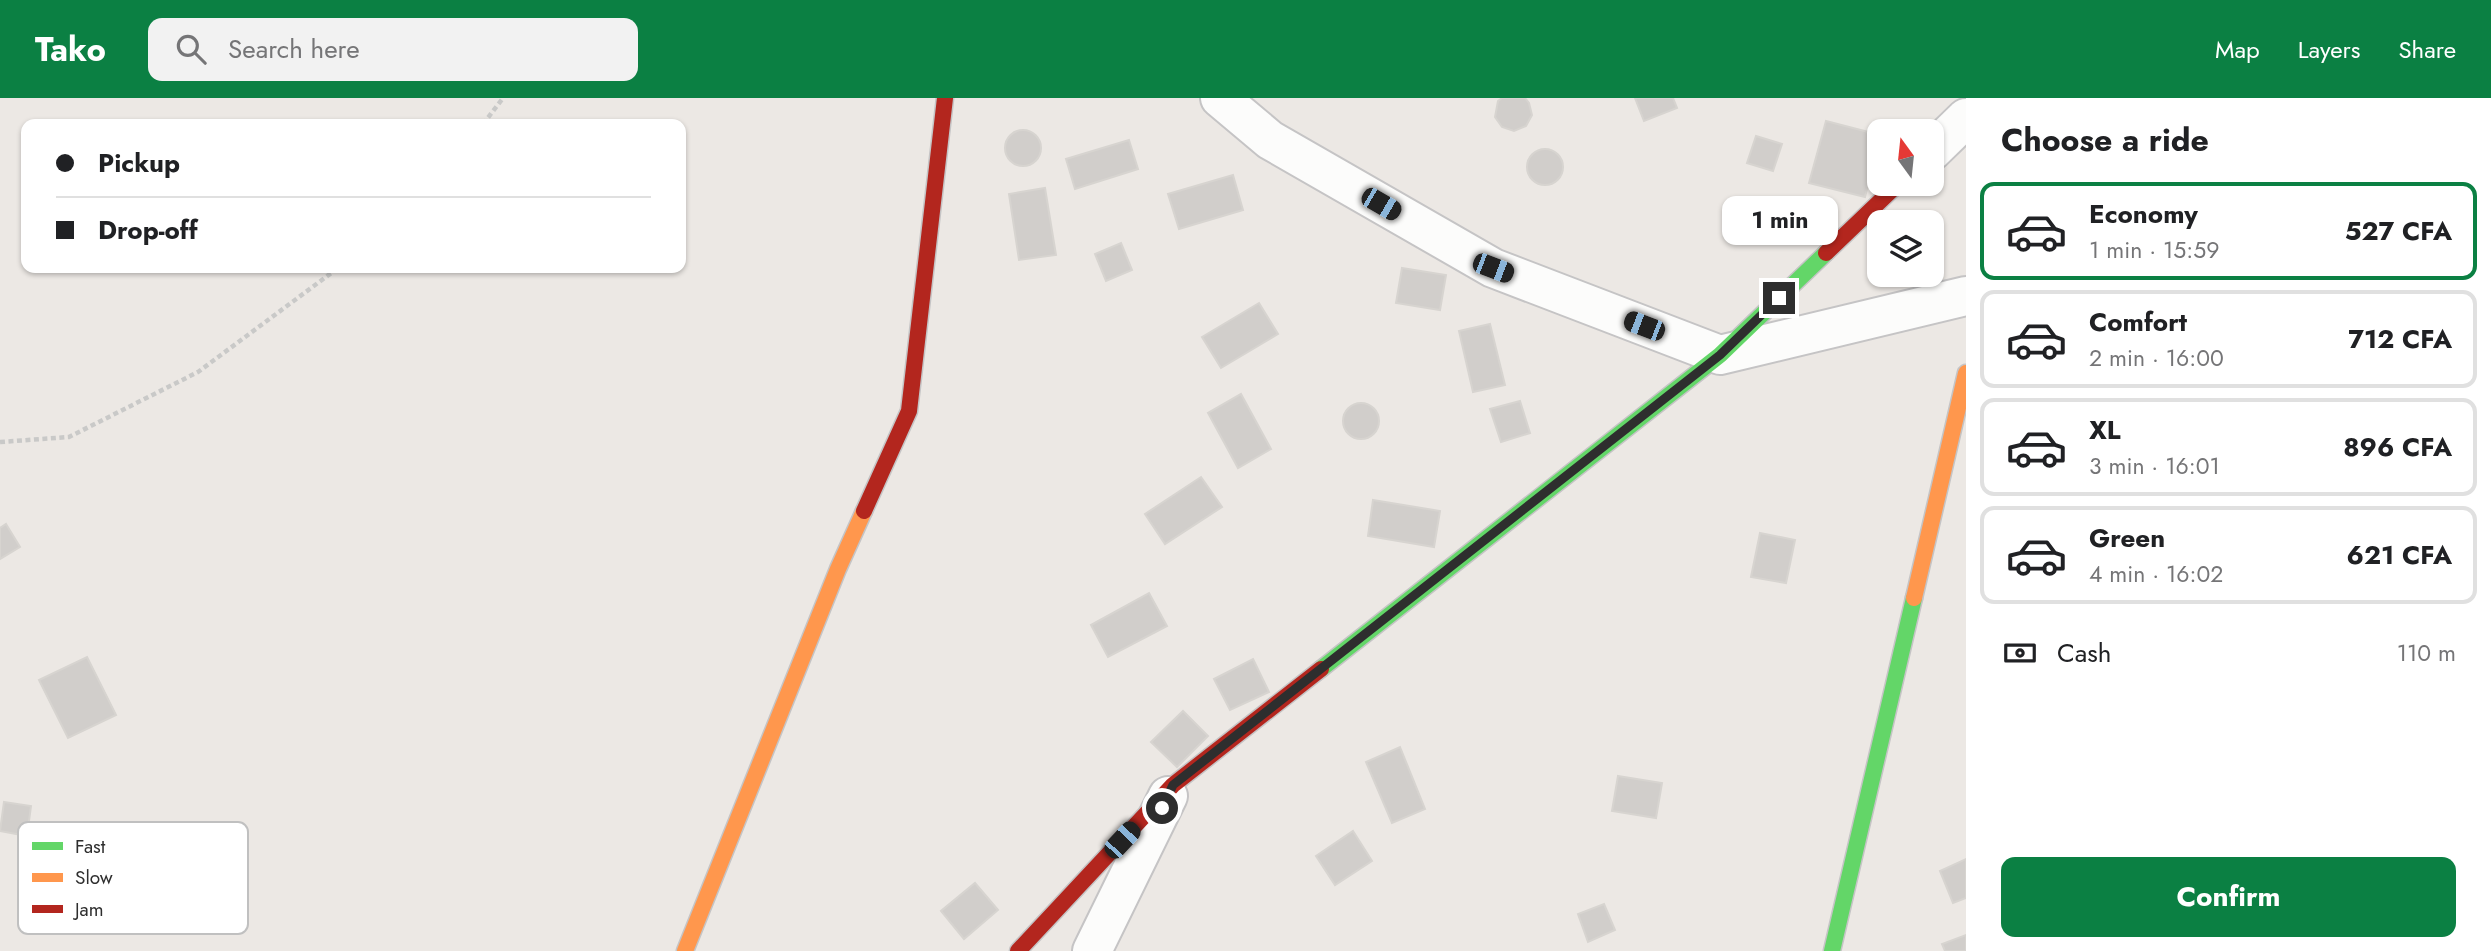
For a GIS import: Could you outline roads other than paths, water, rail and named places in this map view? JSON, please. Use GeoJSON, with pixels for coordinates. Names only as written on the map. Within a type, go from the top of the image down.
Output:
{"type":"FeatureCollection","features":[{"type":"Feature","properties":{"kind":"street"},"geometry":{"type":"LineString","coordinates":[[685,951],[838,569],[909,411],[945,98]]}},
{"type":"Feature","properties":{"kind":"street"},"geometry":{"type":"LineString","coordinates":[[1220,98],[1270,140],[1493,268],[1720,355],[1966,296]]}},
{"type":"Feature","properties":{"kind":"street"},"geometry":{"type":"LineString","coordinates":[[1944,139],[1966,118]]}},
{"type":"Feature","properties":{"kind":"street"},"geometry":{"type":"LineString","coordinates":[[1018,951],[1173,785],[1720,355],[1886,196]]}},
{"type":"Feature","properties":{"kind":"street"},"geometry":{"type":"LineString","coordinates":[[1832,951],[1966,373]]}},
{"type":"Feature","properties":{"kind":"street"},"geometry":{"type":"LineString","coordinates":[[1092,951],[1173,785]]}}]}
